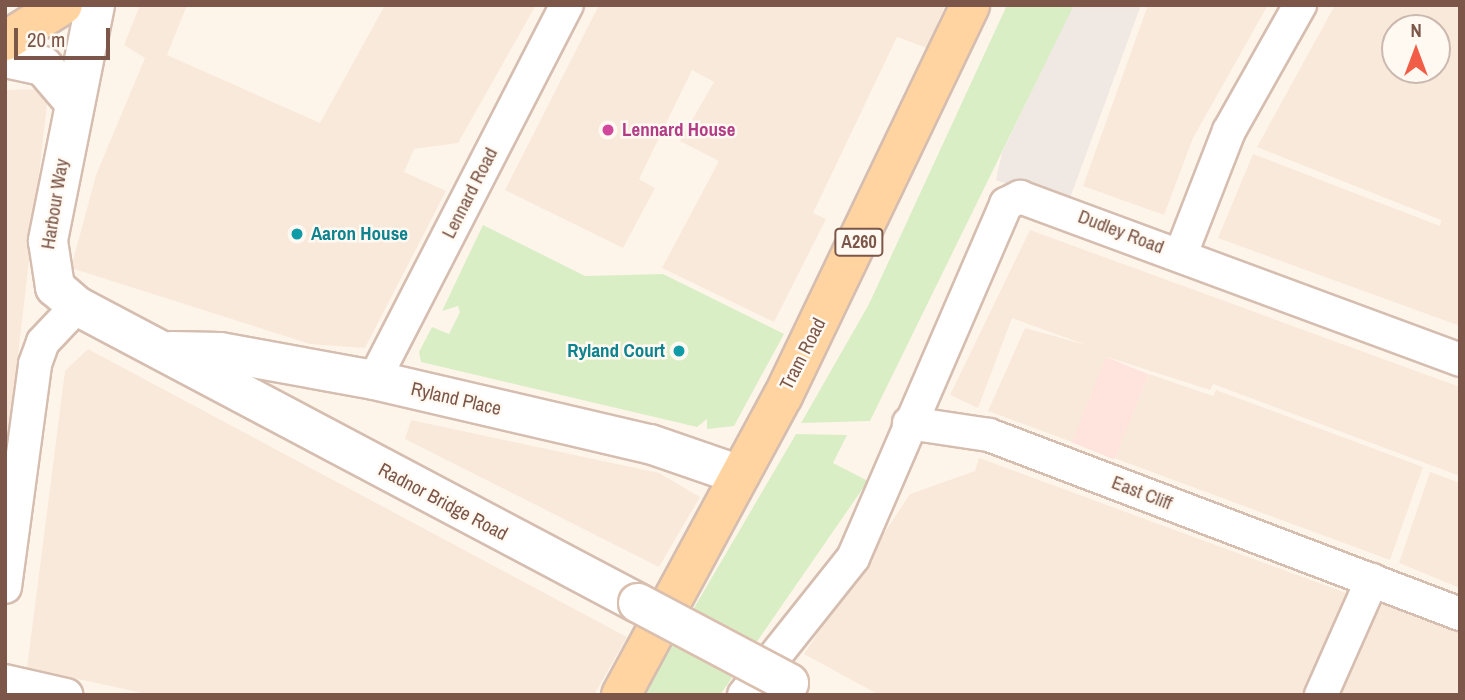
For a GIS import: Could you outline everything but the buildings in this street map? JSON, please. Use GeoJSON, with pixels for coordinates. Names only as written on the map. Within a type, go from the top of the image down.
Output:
{"type":"FeatureCollection","features":[{"type":"Feature","properties":{"kind":"main road"},"geometry":{"type":"LineString","coordinates":[[5,41],[63,5]]}},
{"type":"Feature","properties":{"kind":"main road","name":"Tram Road"},"geometry":{"type":"LineString","coordinates":[[621,695],[740,475],[905,152],[970,5]]}},
{"type":"Feature","properties":{"kind":"street","name":"Harbour Way"},"geometry":{"type":"LineString","coordinates":[[77,306],[55,287],[46,260],[73,102],[96,5]]}},
{"type":"Feature","properties":{"kind":"street","name":"Lennard Road"},"geometry":{"type":"LineString","coordinates":[[374,380],[567,5]]}},
{"type":"Feature","properties":{"kind":"street"},"geometry":{"type":"LineString","coordinates":[[1181,254],[1229,131],[1300,5]]}},
{"type":"Feature","properties":{"kind":"street"},"geometry":{"type":"LineString","coordinates":[[5,58],[43,66],[73,102]]}},
{"type":"Feature","properties":{"kind":"street","name":"Dudley Road"},"geometry":{"type":"LineString","coordinates":[[744,695],[853,558],[909,422],[1006,204],[1020,197],[1181,254],[1460,360]]}},
{"type":"Feature","properties":{"kind":"street"},"geometry":{"type":"LineString","coordinates":[[5,587],[35,364],[43,342],[77,306]]}},
{"type":"Feature","properties":{"kind":"street","name":"Radnor Bridge Road"},"geometry":{"type":"LineString","coordinates":[[77,306],[167,351],[303,427],[799,689]]}},
{"type":"Feature","properties":{"kind":"street","name":"Ryland Place"},"geometry":{"type":"LineString","coordinates":[[167,351],[220,352],[374,380],[650,444],[740,475]]}},
{"type":"Feature","properties":{"kind":"street"},"geometry":{"type":"LineString","coordinates":[[303,427],[328,371]]}},
{"type":"Feature","properties":{"kind":"street","name":"East Cliff"},"geometry":{"type":"LineString","coordinates":[[909,422],[989,435],[1460,614]]}},
{"type":"Feature","properties":{"kind":"street"},"geometry":{"type":"LineString","coordinates":[[1321,695],[1372,580]]}},
{"type":"Feature","properties":{"kind":"street"},"geometry":{"type":"LineString","coordinates":[[5,681],[66,695]]}},
{"type":"Feature","properties":{"kind":"shaded area"},"geometry":{"type":"Polygon","coordinates":[[[140,5],[187,5],[167,55],[320,123],[385,5],[536,5],[458,143],[414,149],[404,172],[446,191],[365,348],[310,344],[71,268],[96,175],[145,58],[124,45],[140,5]]]}},
{"type":"Feature","properties":{"kind":"shaded area"},"geometry":{"type":"Polygon","coordinates":[[[599,5],[945,5],[927,48],[897,37],[813,213],[826,219],[774,322],[662,268],[719,161],[680,141],[714,82],[692,70],[639,179],[655,188],[623,248],[505,190],[599,5]]]}},
{"type":"Feature","properties":{"kind":"shaded area"},"geometry":{"type":"Polygon","coordinates":[[[1073,5],[1141,5],[1067,206],[996,180],[1002,153],[1073,5]]]}},
{"type":"Feature","properties":{"kind":"shaded area"},"geometry":{"type":"Polygon","coordinates":[[[1148,5],[1268,5],[1193,138],[1164,215],[1083,186],[1148,5]]]}},
{"type":"Feature","properties":{"kind":"shaded area"},"geometry":{"type":"Polygon","coordinates":[[[1335,5],[1460,5],[1460,326],[1218,238],[1253,154],[1440,226],[1441,220],[1257,147],[1335,5]]]}},
{"type":"Feature","properties":{"kind":"shaded area"},"geometry":{"type":"Polygon","coordinates":[[[44,89],[48,96],[5,468],[5,90],[44,89]]]}},
{"type":"Feature","properties":{"kind":"shaded area"},"geometry":{"type":"Polygon","coordinates":[[[1030,230],[1460,387],[1460,476],[1213,384],[1210,390],[1107,357],[1072,442],[988,411],[1025,328],[1086,345],[1012,318],[978,408],[950,395],[1030,230]]]}},
{"type":"Feature","properties":{"kind":"shaded area"},"geometry":{"type":"Polygon","coordinates":[[[88,349],[627,637],[594,695],[152,695],[27,668],[65,371],[88,349]]]}},
{"type":"Feature","properties":{"kind":"shaded area"},"geometry":{"type":"Polygon","coordinates":[[[1106,357],[1149,374],[1114,460],[1072,442],[1106,357]]]}},
{"type":"Feature","properties":{"kind":"shaded area"},"geometry":{"type":"Polygon","coordinates":[[[1149,374],[1213,396],[1216,390],[1423,467],[1390,560],[1114,458],[1149,374]]]}},
{"type":"Feature","properties":{"kind":"shaded area"},"geometry":{"type":"Polygon","coordinates":[[[411,420],[659,473],[700,497],[659,567],[405,439],[411,420]]]}},
{"type":"Feature","properties":{"kind":"shaded area"},"geometry":{"type":"Polygon","coordinates":[[[979,458],[1357,597],[1311,695],[879,695],[804,654],[910,494],[975,471],[979,458]]]}},
{"type":"Feature","properties":{"kind":"shaded area"},"geometry":{"type":"Polygon","coordinates":[[[1430,472],[1460,483],[1460,588],[1399,563],[1430,472]]]}},
{"type":"Feature","properties":{"kind":"shaded area"},"geometry":{"type":"Polygon","coordinates":[[[1381,596],[1460,626],[1460,695],[1339,695],[1381,596]]]}},
{"type":"Feature","properties":{"kind":"green space"},"geometry":{"type":"Polygon","coordinates":[[[1007,5],[1074,5],[870,421],[801,423],[869,304],[1007,5]]]}},
{"type":"Feature","properties":{"kind":"green space"},"geometry":{"type":"Polygon","coordinates":[[[483,225],[585,276],[663,274],[784,334],[734,426],[707,429],[707,419],[697,427],[421,362],[419,352],[432,327],[449,334],[460,312],[458,306],[442,311],[483,225]]]}},
{"type":"Feature","properties":{"kind":"green space"},"geometry":{"type":"Polygon","coordinates":[[[796,434],[847,435],[833,463],[868,481],[720,695],[643,695],[796,434]]]}},
{"type":"Feature","properties":{"kind":"place","name":"Lennard House"},"geometry":{"type":"Point","coordinates":[608,130]}},
{"type":"Feature","properties":{"kind":"place","name":"Aaron House"},"geometry":{"type":"Point","coordinates":[297,234]}},
{"type":"Feature","properties":{"kind":"place","name":"Ryland Court"},"geometry":{"type":"Point","coordinates":[679,351]}}]}
